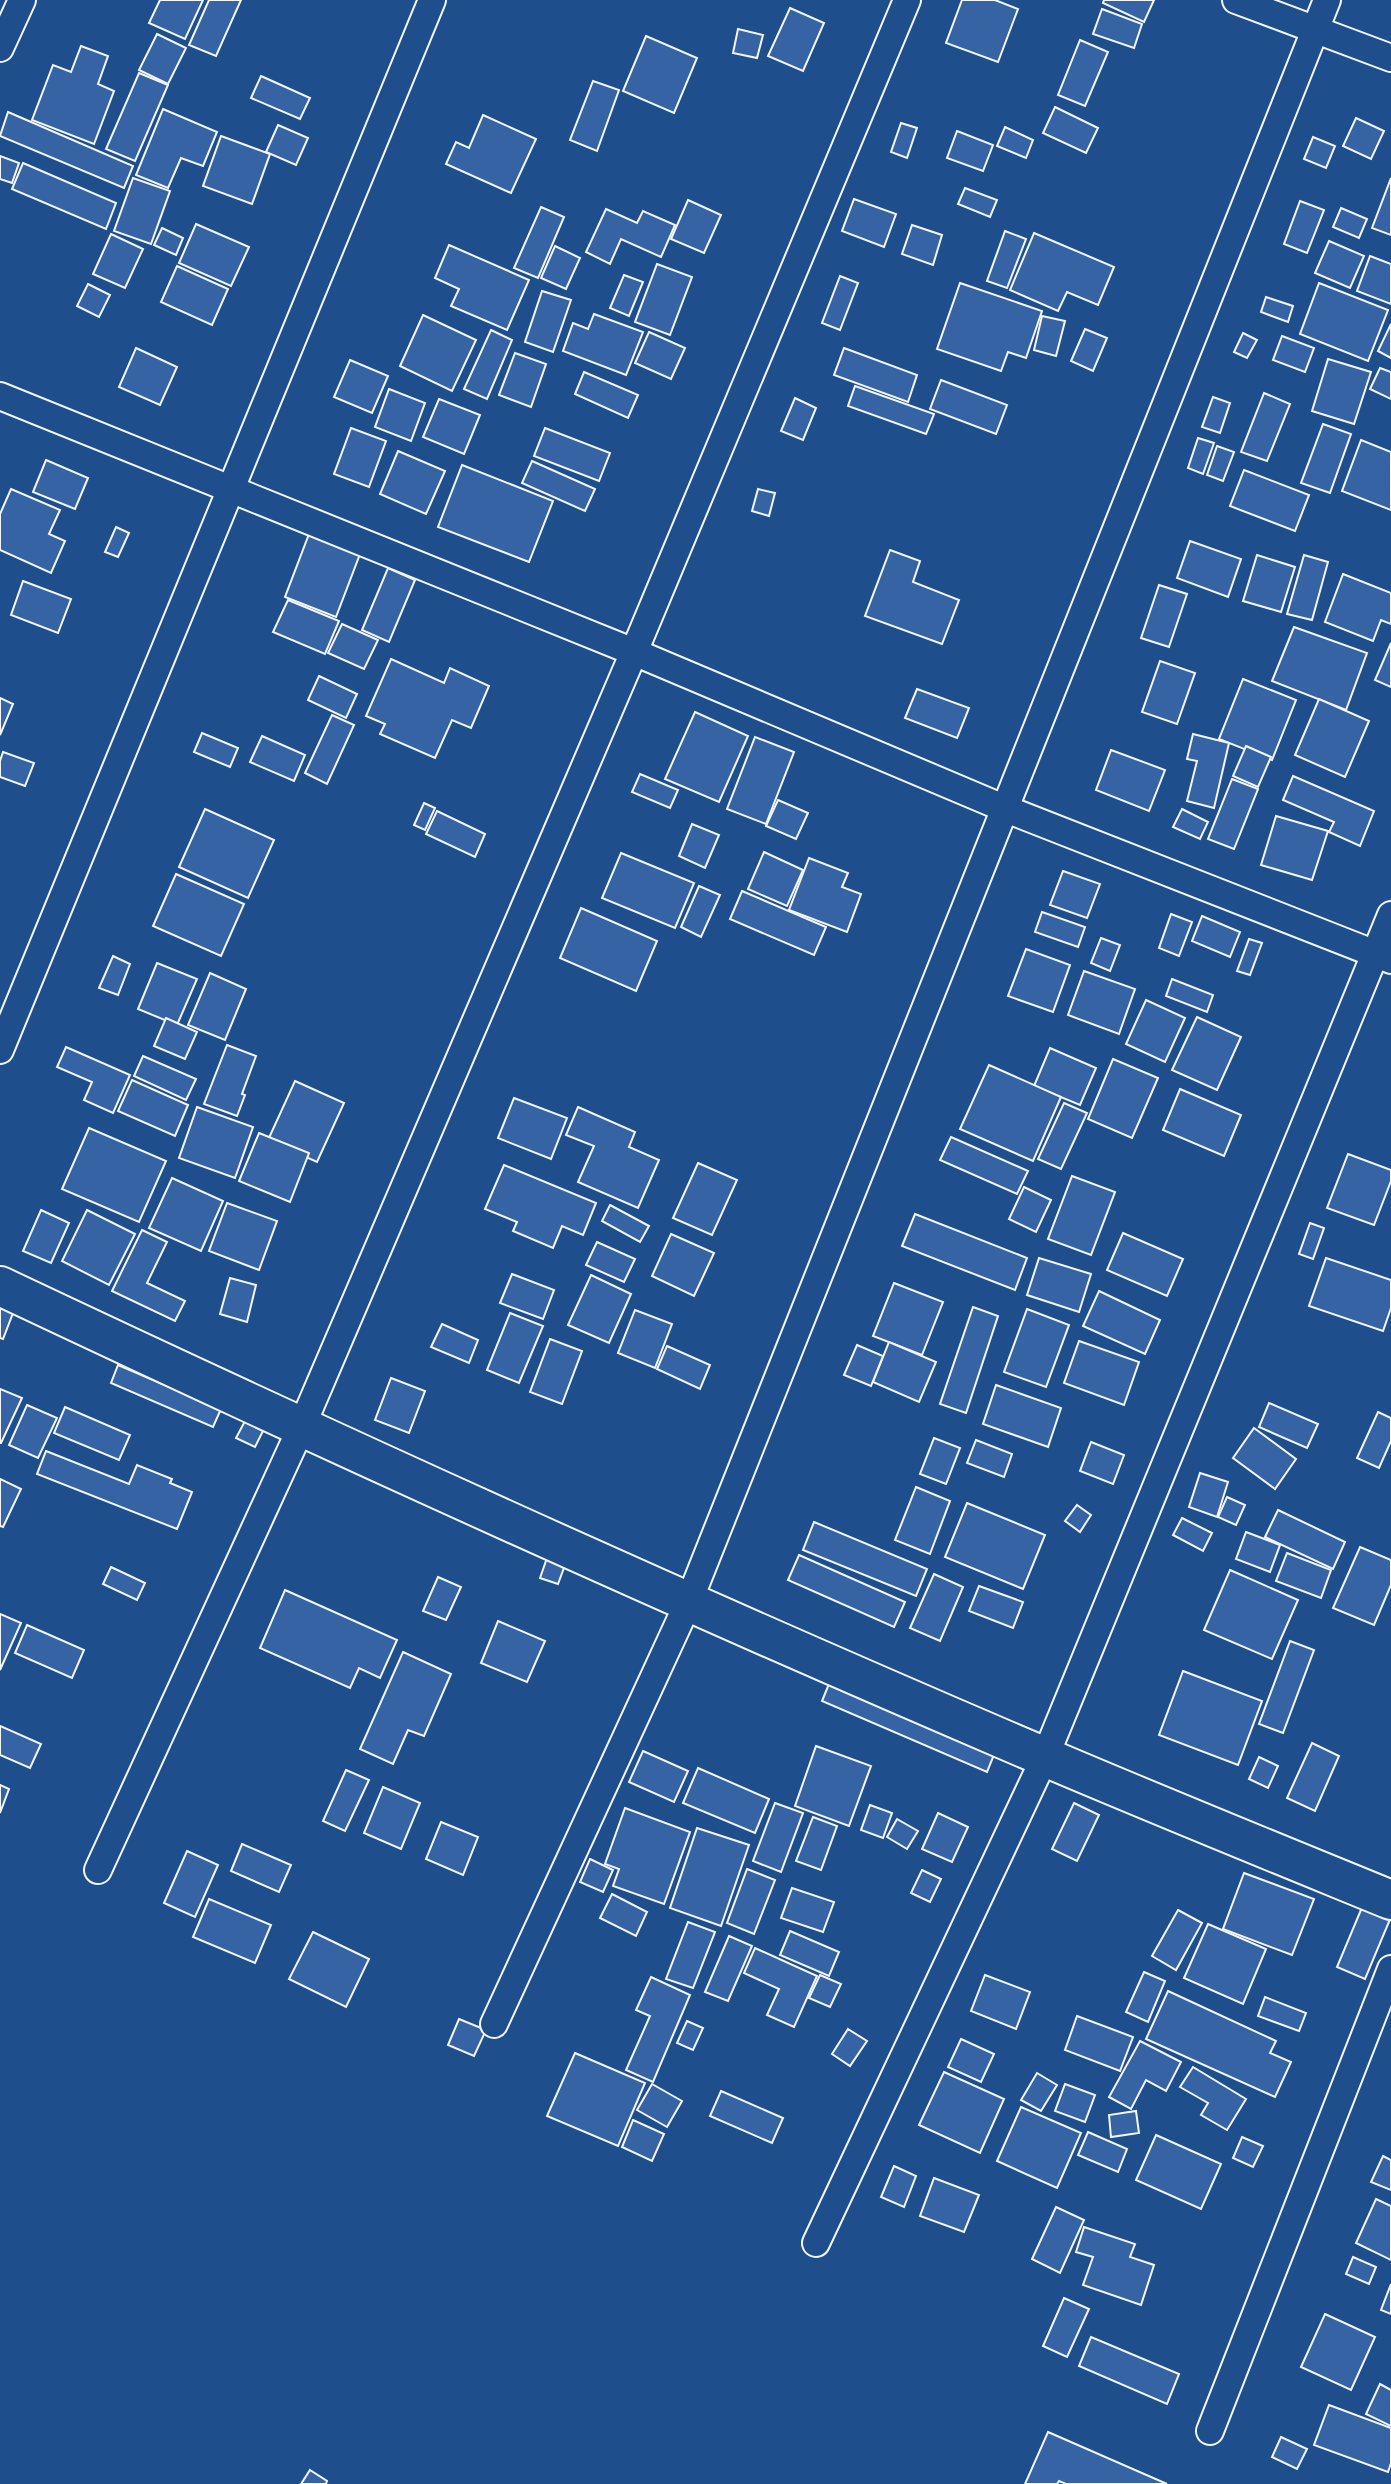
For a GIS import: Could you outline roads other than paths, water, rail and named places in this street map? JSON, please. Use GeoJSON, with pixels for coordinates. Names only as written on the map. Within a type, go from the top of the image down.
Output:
{"type":"FeatureCollection","features":[{"type":"Feature","properties":{"kind":"street"},"geometry":{"type":"LineString","coordinates":[[0,48],[22,0]]}},
{"type":"Feature","properties":{"kind":"street"},"geometry":{"type":"LineString","coordinates":[[0,1050],[432,0]]}},
{"type":"Feature","properties":{"kind":"street"},"geometry":{"type":"LineString","coordinates":[[98,1870],[302,1428],[634,652],[907,0]]}},
{"type":"Feature","properties":{"kind":"street"},"geometry":{"type":"LineString","coordinates":[[1236,0],[1391,58]]}},
{"type":"Feature","properties":{"kind":"street"},"geometry":{"type":"LineString","coordinates":[[494,2024],[689,1601],[1327,0]]}},
{"type":"Feature","properties":{"kind":"street"},"geometry":{"type":"LineString","coordinates":[[0,396],[634,652],[1006,809],[1383,958]]}},
{"type":"Feature","properties":{"kind":"street"},"geometry":{"type":"LineString","coordinates":[[816,2243],[1045,1757],[1383,958],[1391,915]]}},
{"type":"Feature","properties":{"kind":"street"},"geometry":{"type":"LineString","coordinates":[[0,1286],[302,1428],[689,1601],[1045,1757],[1391,1900]]}},
{"type":"Feature","properties":{"kind":"street"},"geometry":{"type":"LineString","coordinates":[[1210,2431],[1391,1969]]}}]}
